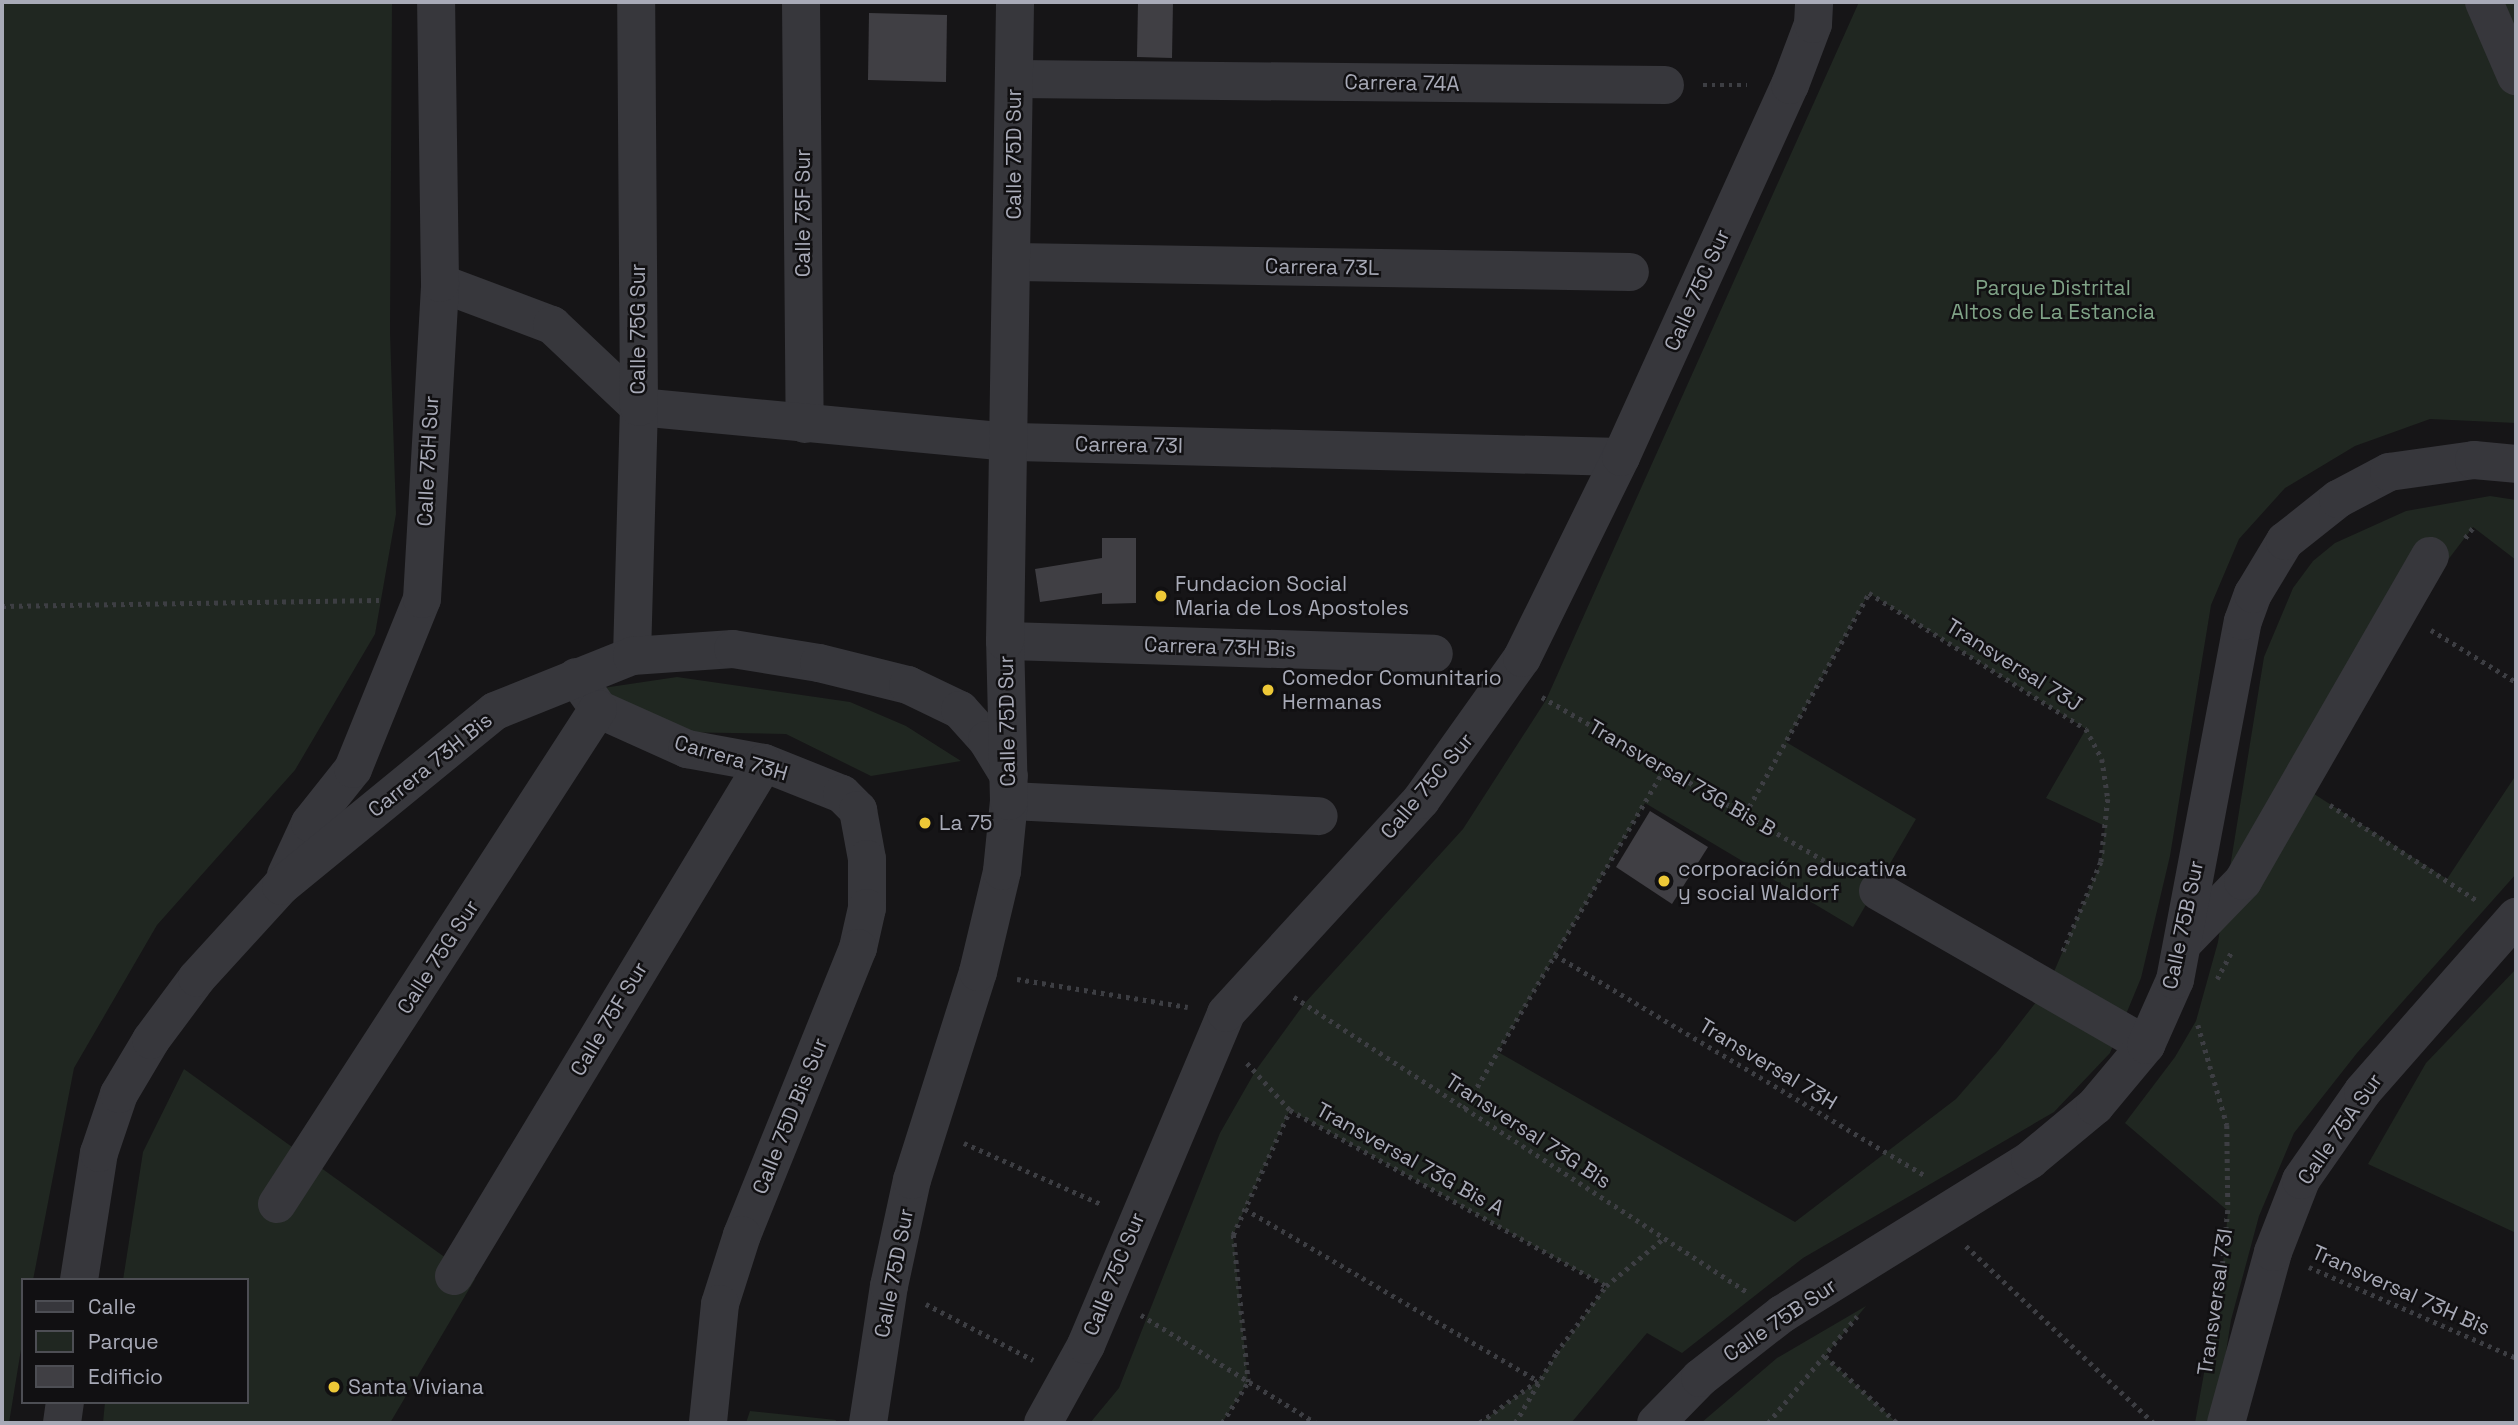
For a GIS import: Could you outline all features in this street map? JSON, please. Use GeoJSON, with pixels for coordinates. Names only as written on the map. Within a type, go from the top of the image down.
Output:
{"type":"FeatureCollection","features":[{"type":"Feature","properties":{"kind":"street","name":"Calle 75H Sur"},"geometry":{"type":"LineString","coordinates":[[281,886],[310,823],[353,769],[422,599],[440,283],[436,2]]}},
{"type":"Feature","properties":{"kind":"street","name":"Calle 75G Sur"},"geometry":{"type":"LineString","coordinates":[[632,656],[639,407],[636,2]]}},
{"type":"Feature","properties":{"kind":"street","name":"Calle 75F Sur"},"geometry":{"type":"LineString","coordinates":[[801,2],[805,424]]}},
{"type":"Feature","properties":{"kind":"street","name":"Calle 75D Sur"},"geometry":{"type":"LineString","coordinates":[[868,1423],[889,1286],[912,1181],[978,972],[1002,871],[1009,788],[1005,641],[1012,442],[1015,2]]}},
{"type":"Feature","properties":{"kind":"street","name":"Calle 75C Sur"},"geometry":{"type":"LineString","coordinates":[[1043,1423],[1067,1379],[1219,1027],[1259,973],[1421,800],[1508,679],[1621,457],[1790,85],[1812,24],[1814,2]]}},
{"type":"Feature","properties":{"kind":"street"},"geometry":{"type":"LineString","coordinates":[[2484,2],[2516,76]]}},
{"type":"Feature","properties":{"kind":"street","name":"Carrera 74A"},"geometry":{"type":"LineString","coordinates":[[1014,79],[1665,85]]}},
{"type":"Feature","properties":{"kind":"street","name":"Carrera 73L"},"geometry":{"type":"LineString","coordinates":[[1013,262],[1630,272]]}},
{"type":"Feature","properties":{"kind":"street"},"geometry":{"type":"LineString","coordinates":[[440,283],[552,325],[639,407]]}},
{"type":"Feature","properties":{"kind":"street","name":"Carrera 73I"},"geometry":{"type":"LineString","coordinates":[[639,407],[1012,442],[1621,457]]}},
{"type":"Feature","properties":{"kind":"street","name":"Calle 75B Sur"},"geometry":{"type":"LineString","coordinates":[[1656,1423],[1700,1378],[1782,1314],[1952,1210],[2062,1135],[2123,1076],[2146,1045],[2175,980],[2235,654],[2253,594],[2285,541],[2308,520],[2363,484],[2418,466],[2474,460],[2516,464]]}},
{"type":"Feature","properties":{"kind":"street"},"geometry":{"type":"LineString","coordinates":[[2183,943],[2243,881],[2430,556]]}},
{"type":"Feature","properties":{"kind":"street","name":"Carrera 73H Bis"},"geometry":{"type":"LineString","coordinates":[[1005,641],[1434,654]]}},
{"type":"Feature","properties":{"kind":"street","name":"Carrera 73H Bis"},"geometry":{"type":"LineString","coordinates":[[79,1278],[99,1153],[119,1094],[150,1040],[197,978],[281,886],[495,711],[632,656],[733,649],[819,663],[908,685],[960,710],[987,740],[1009,788]]}},
{"type":"Feature","properties":{"kind":"street"},"geometry":{"type":"LineString","coordinates":[[576,677],[598,709]]}},
{"type":"Feature","properties":{"kind":"street","name":"Calle 75G Sur"},"geometry":{"type":"LineString","coordinates":[[277,1204],[598,709]]}},
{"type":"Feature","properties":{"kind":"street","name":"Carrera 73H"},"geometry":{"type":"LineString","coordinates":[[598,709],[687,749],[764,763],[842,794],[858,810]]}},
{"type":"Feature","properties":{"kind":"street","name":"Calle 75F Sur"},"geometry":{"type":"LineString","coordinates":[[454,1276],[764,763]]}},
{"type":"Feature","properties":{"kind":"street"},"geometry":{"type":"LineString","coordinates":[[1009,788],[1319,816]]}},
{"type":"Feature","properties":{"kind":"street","name":"Calle 75D Bis Sur"},"geometry":{"type":"LineString","coordinates":[[708,1423],[720,1304],[742,1235],[858,948],[867,908],[867,859],[858,810]]}},
{"type":"Feature","properties":{"kind":"street"},"geometry":{"type":"LineString","coordinates":[[1878,891],[2146,1045]]}},
{"type":"Feature","properties":{"kind":"street","name":"Calle 75A Sur"},"geometry":{"type":"LineString","coordinates":[[2226,1423],[2273,1252],[2301,1180],[2331,1134],[2398,1049],[2514,920]]}},
{"type":"Feature","properties":{"kind":"street"},"geometry":{"type":"LineString","coordinates":[[62,1423],[65,1404]]}},
{"type":"Feature","properties":{"kind":"path"},"geometry":{"type":"LineString","coordinates":[[1665,85],[1790,85]]}},
{"type":"Feature","properties":{"kind":"path","name":"Transversal 73J"},"geometry":{"type":"LineString","coordinates":[[1745,814],[1869,593],[2086,729],[2102,759],[2108,799],[2101,862],[2047,988]]}},
{"type":"Feature","properties":{"kind":"path"},"geometry":{"type":"LineString","coordinates":[[2,606],[422,599]]}},
{"type":"Feature","properties":{"kind":"path"},"geometry":{"type":"LineString","coordinates":[[2428,628],[2516,682]]}},
{"type":"Feature","properties":{"kind":"path","name":"Transversal 73G Bis B"},"geometry":{"type":"LineString","coordinates":[[1508,679],[1878,891]]}},
{"type":"Feature","properties":{"kind":"path"},"geometry":{"type":"LineString","coordinates":[[1464,1109],[1664,768]]}},
{"type":"Feature","properties":{"kind":"path"},"geometry":{"type":"LineString","coordinates":[[2322,800],[2514,920]]}},
{"type":"Feature","properties":{"kind":"path","name":"Transversal 73H"},"geometry":{"type":"LineString","coordinates":[[1555,955],[1952,1210],[2154,1423]]}},
{"type":"Feature","properties":{"kind":"path"},"geometry":{"type":"LineString","coordinates":[[978,972],[1219,1027]]}},
{"type":"Feature","properties":{"kind":"path","name":"Transversal 73G Bis"},"geometry":{"type":"LineString","coordinates":[[1259,973],[1782,1314]]}},
{"type":"Feature","properties":{"kind":"path","name":"Transversal 73I"},"geometry":{"type":"LineString","coordinates":[[2175,980],[2196,1021],[2227,1125],[2228,1210],[2220,1287]]}},
{"type":"Feature","properties":{"kind":"path","name":"Transversal 73G Bis A"},"geometry":{"type":"LineString","coordinates":[[1219,1027],[1290,1110],[1606,1286]]}},
{"type":"Feature","properties":{"kind":"path"},"geometry":{"type":"LineString","coordinates":[[1222,1423],[1248,1382],[1233,1235],[1290,1110]]}},
{"type":"Feature","properties":{"kind":"path"},"geometry":{"type":"LineString","coordinates":[[1000,1162],[1136,1219]]}},
{"type":"Feature","properties":{"kind":"path"},"geometry":{"type":"LineString","coordinates":[[1245,1209],[1538,1381]]}},
{"type":"Feature","properties":{"kind":"path"},"geometry":{"type":"LineString","coordinates":[[1515,1423],[1538,1381],[1606,1286],[1664,1238]]}},
{"type":"Feature","properties":{"kind":"path","name":"Transversal 73H Bis"},"geometry":{"type":"LineString","coordinates":[[2273,1252],[2516,1358]]}},
{"type":"Feature","properties":{"kind":"path"},"geometry":{"type":"LineString","coordinates":[[1104,1292],[1316,1423]]}},
{"type":"Feature","properties":{"kind":"path"},"geometry":{"type":"LineString","coordinates":[[1768,1423],[1866,1306]]}},
{"type":"Feature","properties":{"kind":"path"},"geometry":{"type":"LineString","coordinates":[[954,1318],[1067,1379]]}},
{"type":"Feature","properties":{"kind":"path"},"geometry":{"type":"LineString","coordinates":[[1825,1356],[1896,1423]]}},
{"type":"Feature","properties":{"kind":"path"},"geometry":{"type":"LineString","coordinates":[[1480,1423],[1538,1381]]}},
{"type":"Feature","properties":{"kind":"green space"},"geometry":{"type":"Polygon","coordinates":[[[2,2],[392,2],[390,332],[396,514],[375,634],[295,770],[157,925],[74,1068],[33,1278],[21,1278],[21,1349],[9,1423],[2,1423],[2,2]]]}},
{"type":"Feature","properties":{"kind":"green space","name":"Parque Distrital Altos de La Estancia"},"geometry":{"type":"Polygon","coordinates":[[[1859,2],[2516,2],[2516,423],[2430,419],[2355,446],[2285,488],[2239,539],[2211,605],[2170,856],[2141,978],[2110,1053],[2054,1112],[1803,1258],[1682,1353],[1647,1333],[1571,1423],[1480,1423],[1538,1381],[1606,1286],[1290,1110],[1233,1235],[1248,1382],[1222,1423],[1090,1423],[1119,1388],[1220,1133],[1256,1070],[1304,1004],[1463,829],[1546,700],[1859,2]],[[1869,593],[1786,742],[1916,819],[1853,927],[1645,803],[1498,1052],[1795,1222],[1956,1099],[2047,988],[2101,862],[2105,826],[2046,798],[2086,729],[1869,593]]]}},
{"type":"Feature","properties":{"kind":"green space"},"geometry":{"type":"Polygon","coordinates":[[[2490,496],[2516,500],[2516,560],[2473,527],[2406,615],[2311,792],[2447,879],[2516,775],[2516,874],[2357,1053],[2294,1133],[2259,1216],[2231,1320],[2215,1423],[2195,1423],[2222,1274],[2228,1211],[2125,1123],[2175,1057],[2196,1021],[2218,942],[2264,657],[2293,588],[2313,561],[2335,543],[2406,511],[2490,496]]]}},
{"type":"Feature","properties":{"kind":"green space"},"geometry":{"type":"Polygon","coordinates":[[[677,677],[850,702],[906,726],[961,761],[871,776],[786,734],[671,732],[633,724],[603,688],[677,677]]]}},
{"type":"Feature","properties":{"kind":"green space"},"geometry":{"type":"Polygon","coordinates":[[[2516,969],[2516,1233],[2368,1164],[2426,1063],[2516,969]]]}},
{"type":"Feature","properties":{"kind":"green space"},"geometry":{"type":"Polygon","coordinates":[[[184,1069],[475,1279],[390,1423],[103,1423],[105,1404],[248,1404],[248,1278],[123,1278],[143,1152],[184,1069]]]}},
{"type":"Feature","properties":{"kind":"green space"},"geometry":{"type":"Polygon","coordinates":[[[1866,1306],[1825,1356],[1897,1423],[1701,1423],[1777,1358],[1866,1306]]]}},
{"type":"Feature","properties":{"kind":"green space"},"geometry":{"type":"Polygon","coordinates":[[[750,1411],[836,1420],[835,1423],[746,1423],[750,1411]]]}},
{"type":"Feature","properties":{"kind":"building"},"geometry":{"type":"Polygon","coordinates":[[[1138,2],[1173,2],[1172,58],[1137,57],[1138,2]]]}},
{"type":"Feature","properties":{"kind":"building"},"geometry":{"type":"Polygon","coordinates":[[[869,13],[947,15],[946,82],[868,80],[869,13]]]}},
{"type":"Feature","properties":{"kind":"building"},"geometry":{"type":"Polygon","coordinates":[[[1102,538],[1136,538],[1136,603],[1102,604],[1102,593],[1040,602],[1035,569],[1102,558],[1102,538]]]}},
{"type":"Feature","properties":{"kind":"building","name":"corporación educativa y social Waldorf"},"geometry":{"type":"Polygon","coordinates":[[[1650,811],[1708,847],[1672,904],[1616,867],[1650,811]]]}},
{"type":"Feature","properties":{"kind":"place","name":"Fundacion Social Maria de Los Apostoles"},"geometry":{"type":"Point","coordinates":[1161,596]}},
{"type":"Feature","properties":{"kind":"place","name":"Comedor Comunitario Hermanas"},"geometry":{"type":"Point","coordinates":[1268,690]}},
{"type":"Feature","properties":{"kind":"place","name":"La 75"},"geometry":{"type":"Point","coordinates":[925,823]}},
{"type":"Feature","properties":{"kind":"place","name":"corporación educativa y social Waldorf"},"geometry":{"type":"Point","coordinates":[1664,881]}},
{"type":"Feature","properties":{"kind":"place","name":"Santa Viviana"},"geometry":{"type":"Point","coordinates":[334,1387]}}]}
